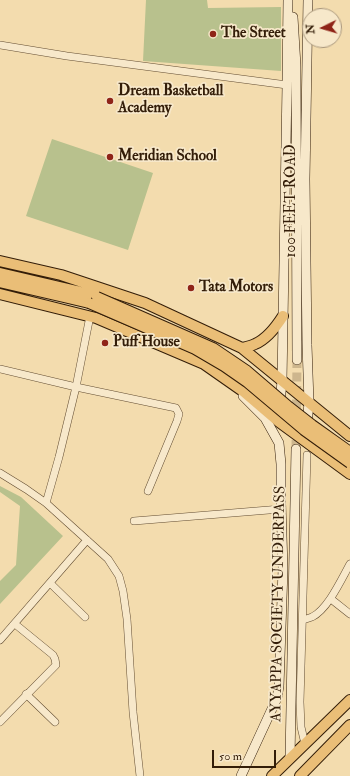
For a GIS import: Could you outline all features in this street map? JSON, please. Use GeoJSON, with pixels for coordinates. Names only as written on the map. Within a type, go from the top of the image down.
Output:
{"type":"FeatureCollection","features":[{"type":"Feature","properties":{"kind":"main road","name":"100 FEET ROAD"},"geometry":{"type":"LineString","coordinates":[[279,422],[282,381],[289,0]]}},
{"type":"Feature","properties":{"kind":"main road"},"geometry":{"type":"LineString","coordinates":[[289,0],[294,32],[296,66],[298,360]]}},
{"type":"Feature","properties":{"kind":"main road","name":"100 FEET ROAD"},"geometry":{"type":"LineString","coordinates":[[305,442],[309,402],[305,179],[308,0]]}},
{"type":"Feature","properties":{"kind":"main road"},"geometry":{"type":"LineString","coordinates":[[0,261],[61,275],[145,303],[242,348],[350,436]]}},
{"type":"Feature","properties":{"kind":"main road"},"geometry":{"type":"LineString","coordinates":[[0,273],[97,297],[213,348],[247,371],[312,425],[350,452]]}},
{"type":"Feature","properties":{"kind":"main road"},"geometry":{"type":"LineString","coordinates":[[0,282],[89,303],[195,349],[247,382],[304,430],[350,463]]}},
{"type":"Feature","properties":{"kind":"main road"},"geometry":{"type":"LineString","coordinates":[[0,294],[96,318],[204,364],[234,384],[279,422],[350,474]]}},
{"type":"Feature","properties":{"kind":"main road"},"geometry":{"type":"LineString","coordinates":[[242,348],[255,344],[265,338],[277,326],[283,316]]}},
{"type":"Feature","properties":{"kind":"main road"},"geometry":{"type":"LineString","coordinates":[[234,384],[238,391],[265,418],[279,443],[281,464],[283,569],[279,686],[277,698],[241,776]]}},
{"type":"Feature","properties":{"kind":"main road","name":"AYYAPPA SOCIETY UNDERPASS"},"geometry":{"type":"LineString","coordinates":[[290,758],[296,449]]}},
{"type":"Feature","properties":{"kind":"main road"},"geometry":{"type":"LineString","coordinates":[[272,776],[350,700]]}},
{"type":"Feature","properties":{"kind":"main road"},"geometry":{"type":"LineString","coordinates":[[300,776],[350,725]]}},
{"type":"Feature","properties":{"kind":"street"},"geometry":{"type":"LineString","coordinates":[[0,45],[66,56],[287,85]]}},
{"type":"Feature","properties":{"kind":"street"},"geometry":{"type":"LineString","coordinates":[[46,503],[76,387],[90,316]]}},
{"type":"Feature","properties":{"kind":"street"},"geometry":{"type":"LineString","coordinates":[[0,369],[176,408],[179,414],[177,421],[148,491]]}},
{"type":"Feature","properties":{"kind":"street"},"geometry":{"type":"LineString","coordinates":[[304,744],[301,727],[300,702],[307,455]]}},
{"type":"Feature","properties":{"kind":"street"},"geometry":{"type":"LineString","coordinates":[[0,473],[46,503],[108,559],[119,576],[124,591],[127,619],[133,712],[140,776]]}},
{"type":"Feature","properties":{"kind":"street"},"geometry":{"type":"LineString","coordinates":[[134,521],[281,509]]}},
{"type":"Feature","properties":{"kind":"street"},"geometry":{"type":"LineString","coordinates":[[0,640],[87,540]]}},
{"type":"Feature","properties":{"kind":"street"},"geometry":{"type":"LineString","coordinates":[[303,620],[312,617],[319,612],[331,599],[350,564]]}},
{"type":"Feature","properties":{"kind":"street"},"geometry":{"type":"LineString","coordinates":[[50,583],[85,617]]}},
{"type":"Feature","properties":{"kind":"street"},"geometry":{"type":"LineString","coordinates":[[331,599],[350,614]]}},
{"type":"Feature","properties":{"kind":"street"},"geometry":{"type":"LineString","coordinates":[[0,722],[56,665],[53,655],[15,624]]}},
{"type":"Feature","properties":{"kind":"street"},"geometry":{"type":"LineString","coordinates":[[26,694],[55,722]]}},
{"type":"Feature","properties":{"kind":"green space","name":"The Street"},"geometry":{"type":"Polygon","coordinates":[[[146,0],[207,0],[208,8],[281,7],[281,71],[143,61],[146,0]]]}},
{"type":"Feature","properties":{"kind":"green space"},"geometry":{"type":"Polygon","coordinates":[[[52,139],[153,173],[128,250],[26,216],[52,139]]]}},
{"type":"Feature","properties":{"kind":"green space"},"geometry":{"type":"Polygon","coordinates":[[[0,486],[21,497],[63,536],[0,604],[0,581],[16,565],[20,506],[0,492],[0,486]]]}},
{"type":"Feature","properties":{"kind":"tunnel"},"geometry":{"type":"LineString","coordinates":[[296,449],[297,360]]}},
{"type":"Feature","properties":{"kind":"place","name":"The Street"},"geometry":{"type":"Point","coordinates":[213,34]}},
{"type":"Feature","properties":{"kind":"place","name":"Dream Basketball Academy"},"geometry":{"type":"Point","coordinates":[110,101]}},
{"type":"Feature","properties":{"kind":"place","name":"Meridian School"},"geometry":{"type":"Point","coordinates":[110,157]}},
{"type":"Feature","properties":{"kind":"place","name":"Tata Motors"},"geometry":{"type":"Point","coordinates":[191,288]}},
{"type":"Feature","properties":{"kind":"place","name":"Puff House"},"geometry":{"type":"Point","coordinates":[105,343]}}]}
